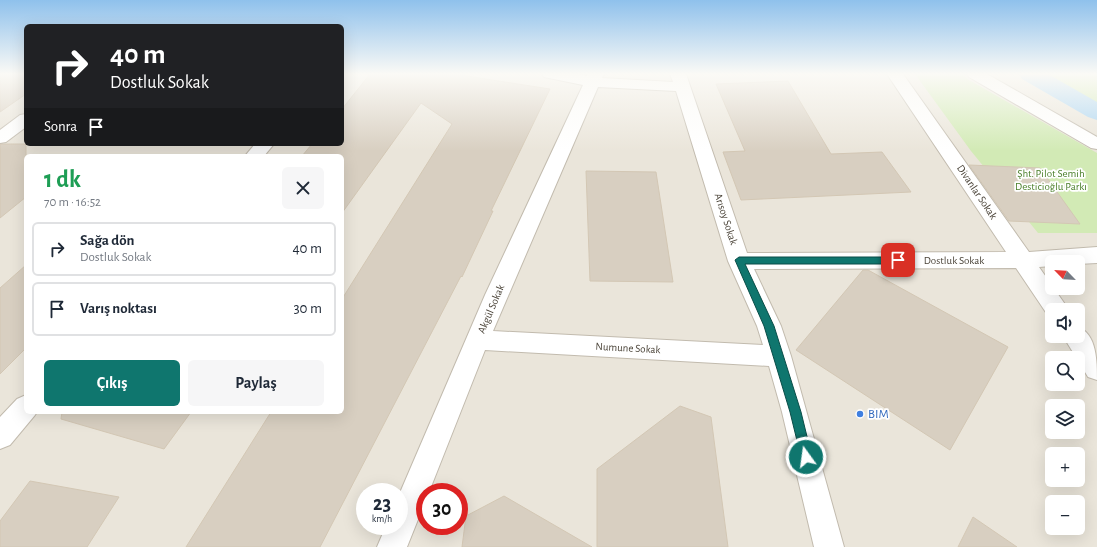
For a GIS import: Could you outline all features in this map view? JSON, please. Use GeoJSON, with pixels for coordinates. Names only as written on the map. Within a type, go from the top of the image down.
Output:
{"type":"FeatureCollection","features":[{"type":"Feature","properties":{"kind":"street","name":"Akgül Sokak"},"geometry":{"type":"LineString","coordinates":[[392,547],[478,340],[584,100]]}},
{"type":"Feature","properties":{"kind":"street","name":"Arısoy Sokak"},"geometry":{"type":"LineString","coordinates":[[686,100],[739,260],[769,326],[779,356],[795,412],[829,547]]}},
{"type":"Feature","properties":{"kind":"street","name":"Divanlar Sokak"},"geometry":{"type":"LineString","coordinates":[[913,100],[1052,303]]}},
{"type":"Feature","properties":{"kind":"street"},"geometry":{"type":"LineString","coordinates":[[1019,100],[1097,144]]}},
{"type":"Feature","properties":{"kind":"street"},"geometry":{"type":"LineString","coordinates":[[0,138],[24,121]]}},
{"type":"Feature","properties":{"kind":"street"},"geometry":{"type":"LineString","coordinates":[[256,154],[263,146]]}},
{"type":"Feature","properties":{"kind":"street","name":"Dostluk Sokak"},"geometry":{"type":"LineString","coordinates":[[739,260],[1024,260],[1097,255]]}},
{"type":"Feature","properties":{"kind":"street","name":"Numune Sokak"},"geometry":{"type":"LineString","coordinates":[[478,340],[779,356]]}},
{"type":"Feature","properties":{"kind":"street"},"geometry":{"type":"LineString","coordinates":[[1080,343],[1097,369]]}},
{"type":"Feature","properties":{"kind":"street"},"geometry":{"type":"LineString","coordinates":[[0,436],[24,409]]}},
{"type":"Feature","properties":{"kind":"shaded area"},"geometry":{"type":"Polygon","coordinates":[[[0,100],[24,100],[24,146],[344,146],[344,100],[1097,100],[1097,547],[0,547],[0,100]]]}},
{"type":"Feature","properties":{"kind":"green space","name":"Şht. Pilot Semih Desticioğlu Parkı"},"geometry":{"type":"Polygon","coordinates":[[[934,100],[1003,100],[1097,153],[1097,233],[1038,233],[971,151],[934,100]]]}},
{"type":"Feature","properties":{"kind":"green space"},"geometry":{"type":"Polygon","coordinates":[[[1091,100],[1097,100],[1097,103],[1091,100]]]}},
{"type":"Feature","properties":{"kind":"building"},"geometry":{"type":"Polygon","coordinates":[[[0,100],[18,100],[0,112],[0,100]]]}},
{"type":"Feature","properties":{"kind":"building"},"geometry":{"type":"Polygon","coordinates":[[[350,100],[545,100],[491,211],[493,211],[462,277],[461,276],[320,547],[186,547],[270,414],[344,414],[344,296],[452,124],[421,103],[344,210],[344,154],[304,154],[310,146],[344,146],[344,106],[350,100]]]}},
{"type":"Feature","properties":{"kind":"building"},"geometry":{"type":"Polygon","coordinates":[[[723,100],[799,100],[831,154],[882,152],[911,192],[741,200],[723,152],[745,151],[723,100]]]}},
{"type":"Feature","properties":{"kind":"building"},"geometry":{"type":"Polygon","coordinates":[[[0,144],[24,144],[24,146],[26,146],[26,154],[24,154],[24,199],[0,218],[0,144]]]}},
{"type":"Feature","properties":{"kind":"building"},"geometry":{"type":"Polygon","coordinates":[[[969,165],[1040,168],[1080,224],[1009,221],[969,165]]]}},
{"type":"Feature","properties":{"kind":"building"},"geometry":{"type":"Polygon","coordinates":[[[586,171],[656,172],[673,282],[590,281],[586,171]]]}},
{"type":"Feature","properties":{"kind":"building"},"geometry":{"type":"Polygon","coordinates":[[[24,267],[24,350],[0,374],[0,288],[24,267]]]}},
{"type":"Feature","properties":{"kind":"building"},"geometry":{"type":"Polygon","coordinates":[[[863,270],[868,270],[1008,347],[950,450],[796,350],[863,270]]]}},
{"type":"Feature","properties":{"kind":"building"},"geometry":{"type":"Polygon","coordinates":[[[680,406],[711,417],[728,547],[597,547],[597,469],[680,406]]]}},
{"type":"Feature","properties":{"kind":"building"},"geometry":{"type":"Polygon","coordinates":[[[62,414],[190,414],[164,449],[61,419],[62,414]]]}},
{"type":"Feature","properties":{"kind":"building"},"geometry":{"type":"Polygon","coordinates":[[[30,481],[119,497],[87,547],[0,547],[0,521],[30,481]]]}},
{"type":"Feature","properties":{"kind":"building"},"geometry":{"type":"Polygon","coordinates":[[[504,496],[592,547],[462,547],[464,535],[468,535],[468,515],[504,496]]]}},
{"type":"Feature","properties":{"kind":"building"},"geometry":{"type":"Polygon","coordinates":[[[973,517],[1017,547],[958,547],[973,517]]]}},
{"type":"Feature","properties":{"kind":"waterway"},"geometry":{"type":"LineString","coordinates":[[1075,100],[1097,112]]}},
{"type":"Feature","properties":{"kind":"place","name":"BIM"},"geometry":{"type":"Point","coordinates":[860,414]}},
{"type":"Feature","properties":{"kind":"route"},"geometry":{"type":"LineString","coordinates":[[806,457],[795,412],[769,326],[739,260],[898,260]]}}]}
